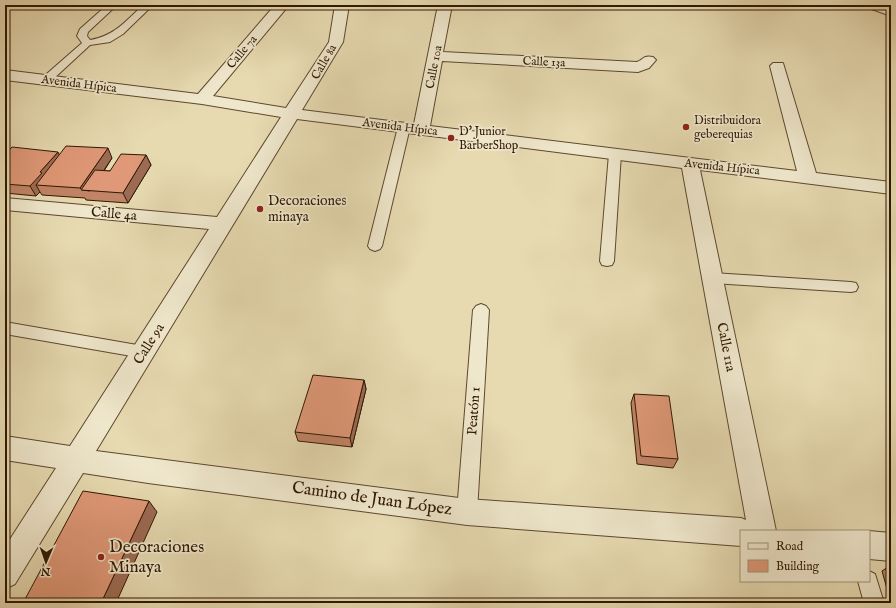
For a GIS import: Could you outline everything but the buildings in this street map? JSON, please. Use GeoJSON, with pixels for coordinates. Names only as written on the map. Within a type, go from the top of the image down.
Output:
{"type":"FeatureCollection","features":[{"type":"Feature","properties":{"kind":"street","name":"Calle 7a"},"geometry":{"type":"LineString","coordinates":[[202,99],[282,5]]}},
{"type":"Feature","properties":{"kind":"street","name":"Calle 8a"},"geometry":{"type":"LineString","coordinates":[[293,114],[336,42],[342,5]]}},
{"type":"Feature","properties":{"kind":"street","name":"Calle 10a"},"geometry":{"type":"LineString","coordinates":[[421,130],[445,5]]}},
{"type":"Feature","properties":{"kind":"street"},"geometry":{"type":"LineString","coordinates":[[874,5],[891,12]]}},
{"type":"Feature","properties":{"kind":"street","name":"Calle 13a"},"geometry":{"type":"LineString","coordinates":[[436,56],[638,67],[644,65],[648,60]]}},
{"type":"Feature","properties":{"kind":"street"},"geometry":{"type":"LineString","coordinates":[[778,66],[808,177]]}},
{"type":"Feature","properties":{"kind":"street","name":"Avenida Hípica"},"geometry":{"type":"LineString","coordinates":[[5,74],[202,99],[293,114],[891,188]]}},
{"type":"Feature","properties":{"kind":"street","name":"Calle 9a"},"geometry":{"type":"LineString","coordinates":[[5,574],[293,114]]}},
{"type":"Feature","properties":{"kind":"street","name":"Calle 11a"},"geometry":{"type":"LineString","coordinates":[[690,164],[762,530]]}},
{"type":"Feature","properties":{"kind":"street","name":"Calle 4a"},"geometry":{"type":"LineString","coordinates":[[5,204],[224,224]]}},
{"type":"Feature","properties":{"kind":"street","name":"Camino de Juan López"},"geometry":{"type":"LineString","coordinates":[[5,448],[148,471],[467,512],[740,532]]}},
{"type":"Feature","properties":{"kind":"street"},"geometry":{"type":"LineString","coordinates":[[870,545],[891,548]]}},
{"type":"Feature","properties":{"kind":"lane"},"geometry":{"type":"LineString","coordinates":[[87,43],[82,36],[83,30],[112,5]]}},
{"type":"Feature","properties":{"kind":"lane"},"geometry":{"type":"LineString","coordinates":[[46,80],[87,43],[106,40],[120,32],[148,5]]}},
{"type":"Feature","properties":{"kind":"lane"},"geometry":{"type":"LineString","coordinates":[[375,246],[404,127]]}},
{"type":"Feature","properties":{"kind":"lane"},"geometry":{"type":"LineString","coordinates":[[607,261],[615,154]]}},
{"type":"Feature","properties":{"kind":"lane"},"geometry":{"type":"LineString","coordinates":[[712,278],[851,287]]}},
{"type":"Feature","properties":{"kind":"lane","name":"Peatón 1"},"geometry":{"type":"LineString","coordinates":[[467,512],[481,310]]}},
{"type":"Feature","properties":{"kind":"lane"},"geometry":{"type":"LineString","coordinates":[[5,328],[143,352]]}},
{"type":"Feature","properties":{"kind":"lane"},"geometry":{"type":"LineString","coordinates":[[868,582],[874,603]]}},
{"type":"Feature","properties":{"kind":"place","name":"Distribuidora geberequias"},"geometry":{"type":"Point","coordinates":[686,127]}},
{"type":"Feature","properties":{"kind":"place","name":"D' Junior BarberShop"},"geometry":{"type":"Point","coordinates":[451,138]}},
{"type":"Feature","properties":{"kind":"place","name":"Decoraciones minaya"},"geometry":{"type":"Point","coordinates":[260,209]}},
{"type":"Feature","properties":{"kind":"place","name":"Decoraciones Minaya"},"geometry":{"type":"Point","coordinates":[101,557]}}]}
